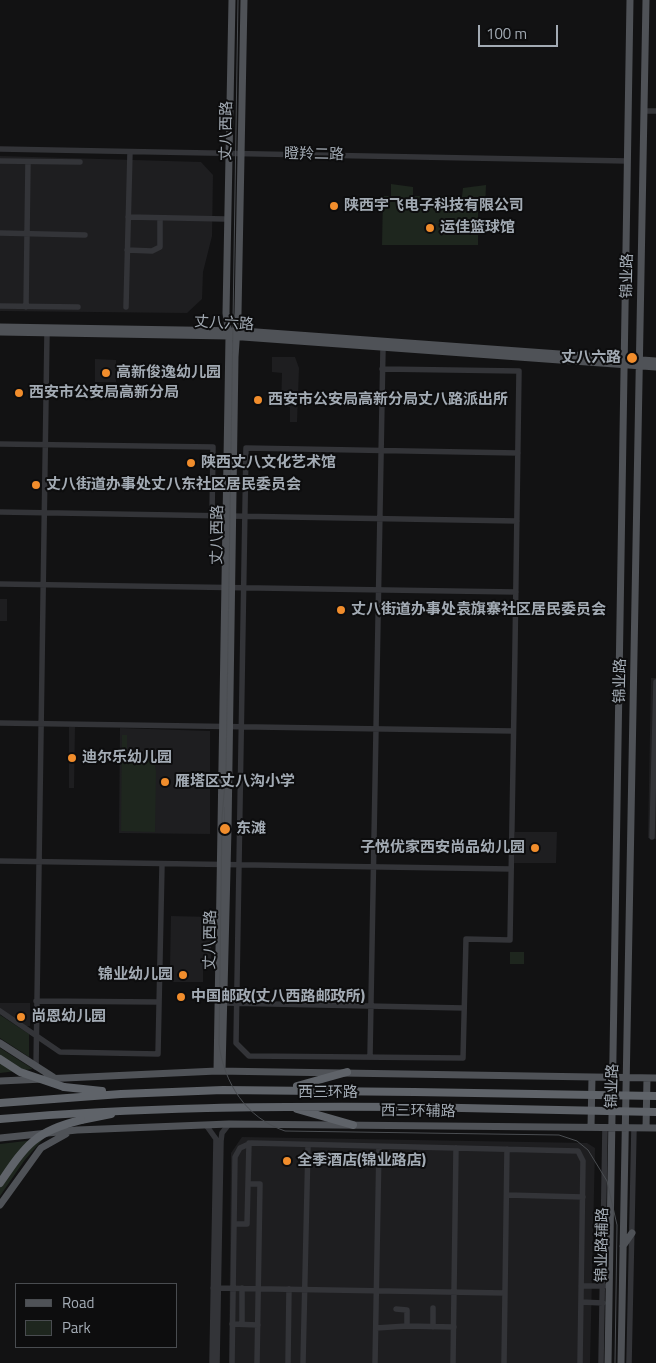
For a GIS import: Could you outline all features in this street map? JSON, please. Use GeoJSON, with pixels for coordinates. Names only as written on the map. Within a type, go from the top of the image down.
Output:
{"type":"FeatureCollection","features":[{"type":"Feature","properties":{"kind":"highway"},"geometry":{"type":"LineString","coordinates":[[0,1059],[20,1072],[64,1087],[121,1094]]}},
{"type":"Feature","properties":{"kind":"highway"},"geometry":{"type":"LineString","coordinates":[[288,1089],[347,1072]]}},
{"type":"Feature","properties":{"kind":"highway","name":"西三环路"},"geometry":{"type":"LineString","coordinates":[[0,1103],[121,1094],[288,1089],[656,1096]]}},
{"type":"Feature","properties":{"kind":"highway"},"geometry":{"type":"LineString","coordinates":[[288,1106],[354,1125]]}},
{"type":"Feature","properties":{"kind":"highway","name":"西三环路"},"geometry":{"type":"LineString","coordinates":[[0,1119],[138,1109],[288,1106],[656,1112]]}},
{"type":"Feature","properties":{"kind":"highway"},"geometry":{"type":"LineString","coordinates":[[0,1183],[22,1151],[32,1141],[53,1128],[81,1120],[138,1109]]}},
{"type":"Feature","properties":{"kind":"main road","name":"丈八西路"},"geometry":{"type":"LineString","coordinates":[[232,0],[226,313],[232,334]]}},
{"type":"Feature","properties":{"kind":"main road","name":"丈八西路"},"geometry":{"type":"LineString","coordinates":[[219,1071],[232,334],[240,154],[244,0]]}},
{"type":"Feature","properties":{"kind":"main road","name":"锦业路"},"geometry":{"type":"LineString","coordinates":[[608,1363],[608,1127],[612,1078],[630,0]]}},
{"type":"Feature","properties":{"kind":"main road","name":"锦业路"},"geometry":{"type":"LineString","coordinates":[[621,1363],[625,1128],[628,1078],[646,0]]}},
{"type":"Feature","properties":{"kind":"main road","name":"丈八六路"},"geometry":{"type":"LineString","coordinates":[[0,326],[232,334],[624,363]]}},
{"type":"Feature","properties":{"kind":"main road","name":"丈八六路"},"geometry":{"type":"LineString","coordinates":[[0,332],[232,334],[383,348],[624,363],[656,360]]}},
{"type":"Feature","properties":{"kind":"main road","name":"丈八六路"},"geometry":{"type":"LineString","coordinates":[[640,362],[656,367]]}},
{"type":"Feature","properties":{"kind":"main road","name":"丈八西路"},"geometry":{"type":"LineString","coordinates":[[219,1071],[223,1003],[223,865]]}},
{"type":"Feature","properties":{"kind":"main road"},"geometry":{"type":"LineString","coordinates":[[0,1043],[53,1077]]}},
{"type":"Feature","properties":{"kind":"main road"},"geometry":{"type":"LineString","coordinates":[[0,1081],[53,1077],[219,1071],[656,1078]]}},
{"type":"Feature","properties":{"kind":"main road"},"geometry":{"type":"LineString","coordinates":[[591,1127],[592,1077]]}},
{"type":"Feature","properties":{"kind":"main road"},"geometry":{"type":"LineString","coordinates":[[646,1128],[647,1078]]}},
{"type":"Feature","properties":{"kind":"main road","name":"西三环辅路"},"geometry":{"type":"LineString","coordinates":[[0,1138],[76,1130],[228,1124],[656,1128]]}},
{"type":"Feature","properties":{"kind":"main road"},"geometry":{"type":"LineString","coordinates":[[0,1206],[41,1148],[56,1138],[76,1130]]}},
{"type":"Feature","properties":{"kind":"main road"},"geometry":{"type":"LineString","coordinates":[[623,1246],[632,1233]]}},
{"type":"Feature","properties":{"kind":"street"},"geometry":{"type":"LineString","coordinates":[[644,111],[656,111]]}},
{"type":"Feature","properties":{"kind":"street","name":"瞪羚二路"},"geometry":{"type":"LineString","coordinates":[[0,149],[627,161]]}},
{"type":"Feature","properties":{"kind":"street"},"geometry":{"type":"LineString","coordinates":[[126,307],[130,152]]}},
{"type":"Feature","properties":{"kind":"street"},"geometry":{"type":"LineString","coordinates":[[0,162],[80,162]]}},
{"type":"Feature","properties":{"kind":"street"},"geometry":{"type":"LineString","coordinates":[[26,306],[28,162]]}},
{"type":"Feature","properties":{"kind":"street"},"geometry":{"type":"LineString","coordinates":[[128,217],[225,219]]}},
{"type":"Feature","properties":{"kind":"street"},"geometry":{"type":"LineString","coordinates":[[127,250],[152,251],[160,247],[160,218]]}},
{"type":"Feature","properties":{"kind":"street"},"geometry":{"type":"LineString","coordinates":[[0,233],[85,235]]}},
{"type":"Feature","properties":{"kind":"street"},"geometry":{"type":"LineString","coordinates":[[0,306],[78,307]]}},
{"type":"Feature","properties":{"kind":"street"},"geometry":{"type":"LineString","coordinates":[[36,1067],[47,333]]}},
{"type":"Feature","properties":{"kind":"street"},"geometry":{"type":"LineString","coordinates":[[370,1056],[374,728],[383,348]]}},
{"type":"Feature","properties":{"kind":"street"},"geometry":{"type":"LineString","coordinates":[[382,369],[519,371],[518,453],[516,592],[510,940],[466,939],[463,1058],[249,1056],[236,1043],[246,448],[518,453]]}},
{"type":"Feature","properties":{"kind":"street"},"geometry":{"type":"LineString","coordinates":[[0,444],[214,447],[212,516]]}},
{"type":"Feature","properties":{"kind":"street"},"geometry":{"type":"LineString","coordinates":[[0,512],[517,521]]}},
{"type":"Feature","properties":{"kind":"street"},"geometry":{"type":"LineString","coordinates":[[0,584],[516,592]]}},
{"type":"Feature","properties":{"kind":"street"},"geometry":{"type":"LineString","coordinates":[[652,837],[656,682]]}},
{"type":"Feature","properties":{"kind":"street"},"geometry":{"type":"LineString","coordinates":[[0,723],[513,731]]}},
{"type":"Feature","properties":{"kind":"street"},"geometry":{"type":"LineString","coordinates":[[0,861],[511,869]]}},
{"type":"Feature","properties":{"kind":"street"},"geometry":{"type":"LineString","coordinates":[[0,1011],[60,1052],[158,1054],[162,865]]}},
{"type":"Feature","properties":{"kind":"street"},"geometry":{"type":"LineString","coordinates":[[36,1001],[159,1002]]}},
{"type":"Feature","properties":{"kind":"street"},"geometry":{"type":"LineString","coordinates":[[223,1003],[464,1008]]}},
{"type":"Feature","properties":{"kind":"street"},"geometry":{"type":"LineString","coordinates":[[212,1363],[221,1141],[228,1124]]}},
{"type":"Feature","properties":{"kind":"street"},"geometry":{"type":"LineString","coordinates":[[206,1125],[216,1139],[217,1363]]}},
{"type":"Feature","properties":{"kind":"street","name":"锦业路辅路"},"geometry":{"type":"LineString","coordinates":[[601,1363],[608,1127]]}},
{"type":"Feature","properties":{"kind":"street","name":"锦业路辅路"},"geometry":{"type":"LineString","coordinates":[[629,1363],[634,1128]]}},
{"type":"Feature","properties":{"kind":"street"},"geometry":{"type":"LineString","coordinates":[[234,1224],[247,1224],[249,1143]]}},
{"type":"Feature","properties":{"kind":"street"},"geometry":{"type":"LineString","coordinates":[[232,1363],[235,1157],[240,1148],[249,1143],[308,1146],[578,1151],[583,1161],[580,1363]]}},
{"type":"Feature","properties":{"kind":"street"},"geometry":{"type":"LineString","coordinates":[[303,1363],[308,1146]]}},
{"type":"Feature","properties":{"kind":"street"},"geometry":{"type":"LineString","coordinates":[[375,1363],[379,1147]]}},
{"type":"Feature","properties":{"kind":"street"},"geometry":{"type":"LineString","coordinates":[[453,1363],[456,1148]]}},
{"type":"Feature","properties":{"kind":"street"},"geometry":{"type":"LineString","coordinates":[[504,1363],[507,1149]]}},
{"type":"Feature","properties":{"kind":"street"},"geometry":{"type":"LineString","coordinates":[[248,1184],[260,1184],[257,1363]]}},
{"type":"Feature","properties":{"kind":"street"},"geometry":{"type":"LineString","coordinates":[[507,1196],[583,1197]]}},
{"type":"Feature","properties":{"kind":"street"},"geometry":{"type":"LineString","coordinates":[[581,1286],[602,1287],[609,1282]]}},
{"type":"Feature","properties":{"kind":"street"},"geometry":{"type":"LineString","coordinates":[[216,1288],[505,1293]]}},
{"type":"Feature","properties":{"kind":"street"},"geometry":{"type":"LineString","coordinates":[[242,1288],[242,1324]]}},
{"type":"Feature","properties":{"kind":"street"},"geometry":{"type":"LineString","coordinates":[[288,1363],[289,1289]]}},
{"type":"Feature","properties":{"kind":"street"},"geometry":{"type":"LineString","coordinates":[[581,1302],[602,1302],[609,1307]]}},
{"type":"Feature","properties":{"kind":"street"},"geometry":{"type":"LineString","coordinates":[[433,1327],[434,1308]]}},
{"type":"Feature","properties":{"kind":"street"},"geometry":{"type":"LineString","coordinates":[[396,1310],[407,1310],[407,1326]]}},
{"type":"Feature","properties":{"kind":"street"},"geometry":{"type":"LineString","coordinates":[[232,1324],[258,1325]]}},
{"type":"Feature","properties":{"kind":"street"},"geometry":{"type":"LineString","coordinates":[[376,1328],[407,1326],[454,1328]]}},
{"type":"Feature","properties":{"kind":"shaded area"},"geometry":{"type":"Polygon","coordinates":[[[0,156],[201,162],[213,175],[212,236],[203,272],[202,299],[187,313],[0,311],[0,156]]]}},
{"type":"Feature","properties":{"kind":"shaded area"},"geometry":{"type":"Polygon","coordinates":[[[272,357],[295,357],[299,368],[297,422],[290,422],[290,407],[281,407],[282,373],[272,372],[272,357]]]}},
{"type":"Feature","properties":{"kind":"shaded area","name":"高新俊逸幼儿园"},"geometry":{"type":"Polygon","coordinates":[[[95,359],[116,360],[116,382],[95,382],[95,359]]]}},
{"type":"Feature","properties":{"kind":"shaded area"},"geometry":{"type":"Polygon","coordinates":[[[0,599],[7,599],[7,621],[0,621],[0,599]]]}},
{"type":"Feature","properties":{"kind":"shaded area"},"geometry":{"type":"Polygon","coordinates":[[[651,678],[656,678],[656,839],[648,838],[651,678]]]}},
{"type":"Feature","properties":{"kind":"shaded area","name":"迪尔乐幼儿园"},"geometry":{"type":"Polygon","coordinates":[[[69,727],[75,727],[74,788],[69,788],[69,727]]]}},
{"type":"Feature","properties":{"kind":"shaded area","name":"雁塔区丈八沟小学"},"geometry":{"type":"Polygon","coordinates":[[[120,728],[210,731],[210,834],[119,833],[120,728]]]}},
{"type":"Feature","properties":{"kind":"shaded area","name":"子悦优家西安尚品幼儿园"},"geometry":{"type":"Polygon","coordinates":[[[515,832],[557,832],[556,863],[514,863],[515,832]]]}},
{"type":"Feature","properties":{"kind":"shaded area"},"geometry":{"type":"Polygon","coordinates":[[[171,916],[211,917],[211,968],[203,968],[203,982],[162,982],[163,968],[170,968],[171,916]]]}},
{"type":"Feature","properties":{"kind":"shaded area","name":"尚恩幼儿园"},"geometry":{"type":"Polygon","coordinates":[[[0,1003],[30,1003],[30,1026],[24,1026],[0,1009],[0,1003]]]}},
{"type":"Feature","properties":{"kind":"shaded area"},"geometry":{"type":"Polygon","coordinates":[[[242,1137],[587,1143],[595,1148],[590,1363],[229,1363],[231,1153],[242,1137]]]}},
{"type":"Feature","properties":{"kind":"green space","name":"运佳篮球馆"},"geometry":{"type":"Polygon","coordinates":[[[391,184],[413,187],[413,196],[462,197],[463,188],[486,185],[485,209],[478,212],[478,245],[382,245],[383,196],[391,196],[391,184]]]}},
{"type":"Feature","properties":{"kind":"green space"},"geometry":{"type":"Polygon","coordinates":[[[122,735],[127,735],[127,753],[138,753],[139,759],[154,759],[156,772],[155,832],[121,831],[122,735]]]}},
{"type":"Feature","properties":{"kind":"green space"},"geometry":{"type":"Polygon","coordinates":[[[510,952],[524,952],[524,964],[510,964],[510,952]]]}},
{"type":"Feature","properties":{"kind":"green space"},"geometry":{"type":"Polygon","coordinates":[[[0,1015],[29,1034],[29,1057],[0,1038],[0,1015]]]}},
{"type":"Feature","properties":{"kind":"green space"},"geometry":{"type":"Polygon","coordinates":[[[0,1048],[33,1069],[0,1073],[0,1048]]]}},
{"type":"Feature","properties":{"kind":"green space"},"geometry":{"type":"Polygon","coordinates":[[[43,1139],[24,1161],[0,1196],[0,1144],[43,1139]]]}},
{"type":"Feature","properties":{"kind":"tram line"},"geometry":{"type":"LineString","coordinates":[[238,0],[226,770],[222,818],[219,1044],[222,1058],[232,1085],[248,1108],[271,1125],[285,1131],[559,1135],[577,1141],[588,1150],[607,1181],[617,1225],[615,1363]]}},
{"type":"Feature","properties":{"kind":"place","name":"陕西宇飞电子科技有限公司"},"geometry":{"type":"Point","coordinates":[334,206]}},
{"type":"Feature","properties":{"kind":"place","name":"运佳篮球馆"},"geometry":{"type":"Point","coordinates":[430,228]}},
{"type":"Feature","properties":{"kind":"place","name":"丈八六路"},"geometry":{"type":"Point","coordinates":[632,358]}},
{"type":"Feature","properties":{"kind":"place","name":"高新俊逸幼儿园"},"geometry":{"type":"Point","coordinates":[106,373]}},
{"type":"Feature","properties":{"kind":"place","name":"西安市公安局高新分局"},"geometry":{"type":"Point","coordinates":[19,393]}},
{"type":"Feature","properties":{"kind":"place","name":"西安市公安局高新分局丈八路派出所"},"geometry":{"type":"Point","coordinates":[258,400]}},
{"type":"Feature","properties":{"kind":"place","name":"陕西丈八文化艺术馆"},"geometry":{"type":"Point","coordinates":[191,463]}},
{"type":"Feature","properties":{"kind":"place","name":"丈八街道办事处丈八东社区居民委员会"},"geometry":{"type":"Point","coordinates":[36,485]}},
{"type":"Feature","properties":{"kind":"place","name":"丈八街道办事处袁旗寨社区居民委员会"},"geometry":{"type":"Point","coordinates":[341,610]}},
{"type":"Feature","properties":{"kind":"place","name":"迪尔乐幼儿园"},"geometry":{"type":"Point","coordinates":[72,758]}},
{"type":"Feature","properties":{"kind":"place","name":"雁塔区丈八沟小学"},"geometry":{"type":"Point","coordinates":[165,782]}},
{"type":"Feature","properties":{"kind":"place","name":"东滩"},"geometry":{"type":"Point","coordinates":[225,829]}},
{"type":"Feature","properties":{"kind":"place","name":"子悦优家西安尚品幼儿园"},"geometry":{"type":"Point","coordinates":[535,848]}},
{"type":"Feature","properties":{"kind":"place","name":"锦业幼儿园"},"geometry":{"type":"Point","coordinates":[183,975]}},
{"type":"Feature","properties":{"kind":"place","name":"中国邮政(丈八西路邮政所)"},"geometry":{"type":"Point","coordinates":[181,997]}},
{"type":"Feature","properties":{"kind":"place","name":"尚恩幼儿园"},"geometry":{"type":"Point","coordinates":[21,1017]}},
{"type":"Feature","properties":{"kind":"place","name":"全季酒店(锦业路店)"},"geometry":{"type":"Point","coordinates":[287,1161]}}]}
